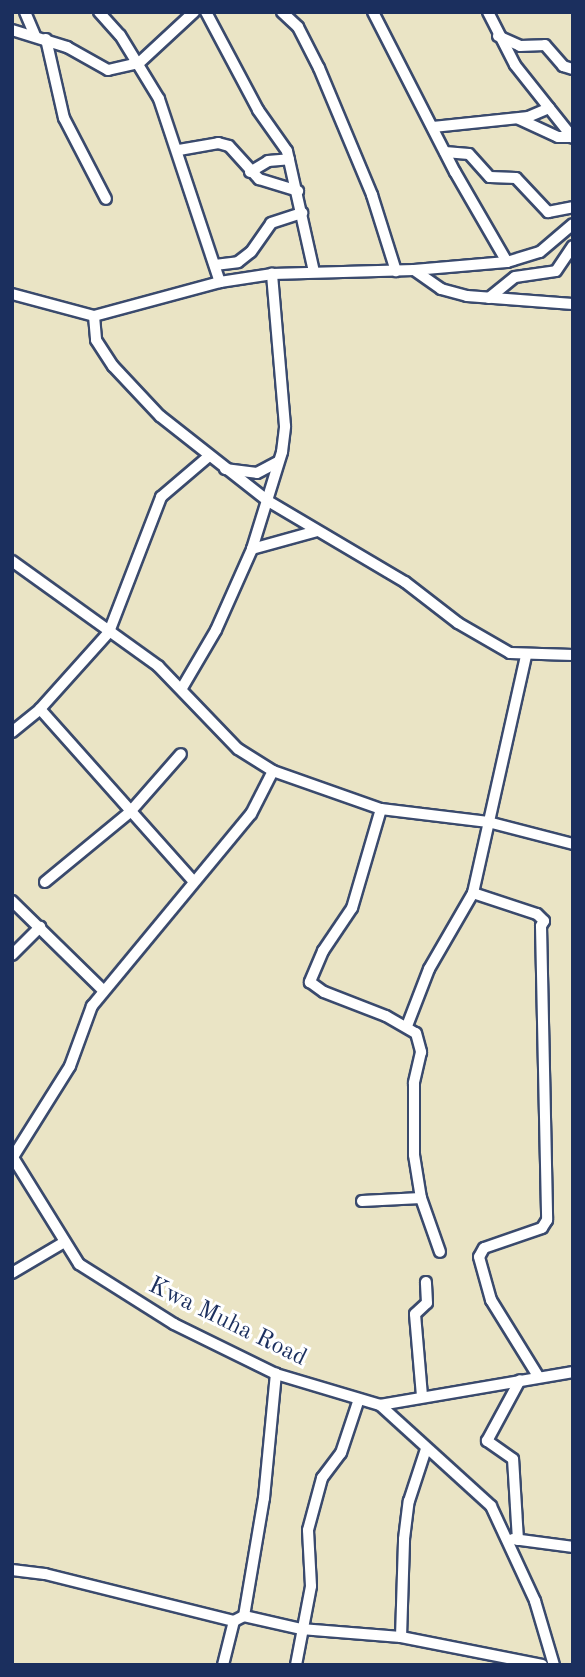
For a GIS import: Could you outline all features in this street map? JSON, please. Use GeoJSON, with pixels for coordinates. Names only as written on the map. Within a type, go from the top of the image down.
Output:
{"type":"FeatureCollection","features":[{"type":"Feature","properties":{"kind":"street"},"geometry":{"type":"LineString","coordinates":[[25,12],[40,37],[64,118],[106,199]]}},
{"type":"Feature","properties":{"kind":"street"},"geometry":{"type":"LineString","coordinates":[[99,12],[139,63],[179,150],[220,282]]}},
{"type":"Feature","properties":{"kind":"street"},"geometry":{"type":"LineString","coordinates":[[12,30],[40,37],[81,54],[96,67],[108,70],[139,63],[194,12]]}},
{"type":"Feature","properties":{"kind":"street"},"geometry":{"type":"LineString","coordinates":[[206,12],[289,159],[314,272]]}},
{"type":"Feature","properties":{"kind":"street"},"geometry":{"type":"LineString","coordinates":[[282,12],[298,27],[319,68],[372,195],[396,271]]}},
{"type":"Feature","properties":{"kind":"street"},"geometry":{"type":"LineString","coordinates":[[373,12],[445,152],[507,262]]}},
{"type":"Feature","properties":{"kind":"street"},"geometry":{"type":"LineString","coordinates":[[488,12],[498,36],[572,137]]}},
{"type":"Feature","properties":{"kind":"street"},"geometry":{"type":"LineString","coordinates":[[498,36],[520,46],[545,44],[563,66],[573,69]]}},
{"type":"Feature","properties":{"kind":"street"},"geometry":{"type":"LineString","coordinates":[[433,127],[517,118],[549,108]]}},
{"type":"Feature","properties":{"kind":"street"},"geometry":{"type":"LineString","coordinates":[[517,118],[558,137],[572,137]]}},
{"type":"Feature","properties":{"kind":"street"},"geometry":{"type":"LineString","coordinates":[[179,150],[218,143],[229,146],[250,172],[271,185],[298,191]]}},
{"type":"Feature","properties":{"kind":"street"},"geometry":{"type":"LineString","coordinates":[[445,152],[469,154],[490,177],[516,178],[548,212],[573,207]]}},
{"type":"Feature","properties":{"kind":"street"},"geometry":{"type":"LineString","coordinates":[[250,172],[268,161],[289,159]]}},
{"type":"Feature","properties":{"kind":"street"},"geometry":{"type":"LineString","coordinates":[[215,265],[238,262],[251,252],[271,223],[303,213]]}},
{"type":"Feature","properties":{"kind":"street"},"geometry":{"type":"LineString","coordinates":[[12,295],[94,316],[220,282],[272,274],[396,271],[507,262],[540,252],[573,224]]}},
{"type":"Feature","properties":{"kind":"street"},"geometry":{"type":"LineString","coordinates":[[489,298],[515,277],[556,271],[573,246]]}},
{"type":"Feature","properties":{"kind":"street"},"geometry":{"type":"LineString","coordinates":[[414,270],[442,289],[489,298],[573,304]]}},
{"type":"Feature","properties":{"kind":"street"},"geometry":{"type":"LineString","coordinates":[[182,688],[216,630],[252,548],[278,462],[285,426],[272,274]]}},
{"type":"Feature","properties":{"kind":"street"},"geometry":{"type":"LineString","coordinates":[[94,316],[96,340],[113,366],[208,457],[268,501],[405,582],[458,623],[510,653],[526,656],[573,655]]}},
{"type":"Feature","properties":{"kind":"street"},"geometry":{"type":"LineString","coordinates":[[12,732],[40,709],[109,632],[161,497],[208,457]]}},
{"type":"Feature","properties":{"kind":"street"},"geometry":{"type":"LineString","coordinates":[[225,469],[257,473],[278,462]]}},
{"type":"Feature","properties":{"kind":"street"},"geometry":{"type":"LineString","coordinates":[[252,548],[317,531]]}},
{"type":"Feature","properties":{"kind":"street"},"geometry":{"type":"LineString","coordinates":[[12,561],[182,688],[239,749],[272,771],[381,809],[488,822],[573,844]]}},
{"type":"Feature","properties":{"kind":"street"},"geometry":{"type":"LineString","coordinates":[[407,1026],[429,969],[473,893],[526,656]]}},
{"type":"Feature","properties":{"kind":"street"},"geometry":{"type":"LineString","coordinates":[[40,709],[193,881]]}},
{"type":"Feature","properties":{"kind":"street"},"geometry":{"type":"LineString","coordinates":[[45,882],[130,812],[181,754]]}},
{"type":"Feature","properties":{"kind":"street"},"geometry":{"type":"LineString","coordinates":[[13,1156],[70,1066],[92,1006],[250,814],[272,771]]}},
{"type":"Feature","properties":{"kind":"street"},"geometry":{"type":"LineString","coordinates":[[381,809],[352,908],[323,951],[310,982],[324,992],[407,1026],[421,1044],[412,1122],[421,1198],[440,1252]]}},
{"type":"Feature","properties":{"kind":"street"},"geometry":{"type":"LineString","coordinates":[[473,893],[537,914],[544,921],[543,1138],[547,1220],[542,1228],[484,1248],[479,1257],[491,1300],[538,1376]]}},
{"type":"Feature","properties":{"kind":"street"},"geometry":{"type":"LineString","coordinates":[[12,901],[103,990]]}},
{"type":"Feature","properties":{"kind":"street"},"geometry":{"type":"LineString","coordinates":[[12,955],[40,927]]}},
{"type":"Feature","properties":{"kind":"street","name":"Kwa Muha Road"},"geometry":{"type":"LineString","coordinates":[[13,1156],[63,1243],[79,1264],[106,1285],[276,1374],[358,1402],[380,1405],[573,1372]]}},
{"type":"Feature","properties":{"kind":"street"},"geometry":{"type":"LineString","coordinates":[[362,1201],[421,1198]]}},
{"type":"Feature","properties":{"kind":"street"},"geometry":{"type":"LineString","coordinates":[[12,1273],[63,1243]]}},
{"type":"Feature","properties":{"kind":"street"},"geometry":{"type":"LineString","coordinates":[[422,1396],[415,1314],[427,1303],[426,1282]]}},
{"type":"Feature","properties":{"kind":"street"},"geometry":{"type":"LineString","coordinates":[[223,1665],[239,1619],[264,1498],[276,1374]]}},
{"type":"Feature","properties":{"kind":"street"},"geometry":{"type":"LineString","coordinates":[[520,1380],[487,1441],[513,1459],[514,1539],[554,1665]]}},
{"type":"Feature","properties":{"kind":"street"},"geometry":{"type":"LineString","coordinates":[[296,1665],[311,1586],[308,1530],[323,1478],[341,1453],[358,1402]]}},
{"type":"Feature","properties":{"kind":"street"},"geometry":{"type":"LineString","coordinates":[[380,1405],[481,1495],[514,1539],[573,1547]]}},
{"type":"Feature","properties":{"kind":"street"},"geometry":{"type":"LineString","coordinates":[[401,1637],[406,1522],[426,1448]]}},
{"type":"Feature","properties":{"kind":"street"},"geometry":{"type":"LineString","coordinates":[[12,1570],[45,1574],[239,1619],[301,1629],[401,1637],[542,1665]]}}]}
